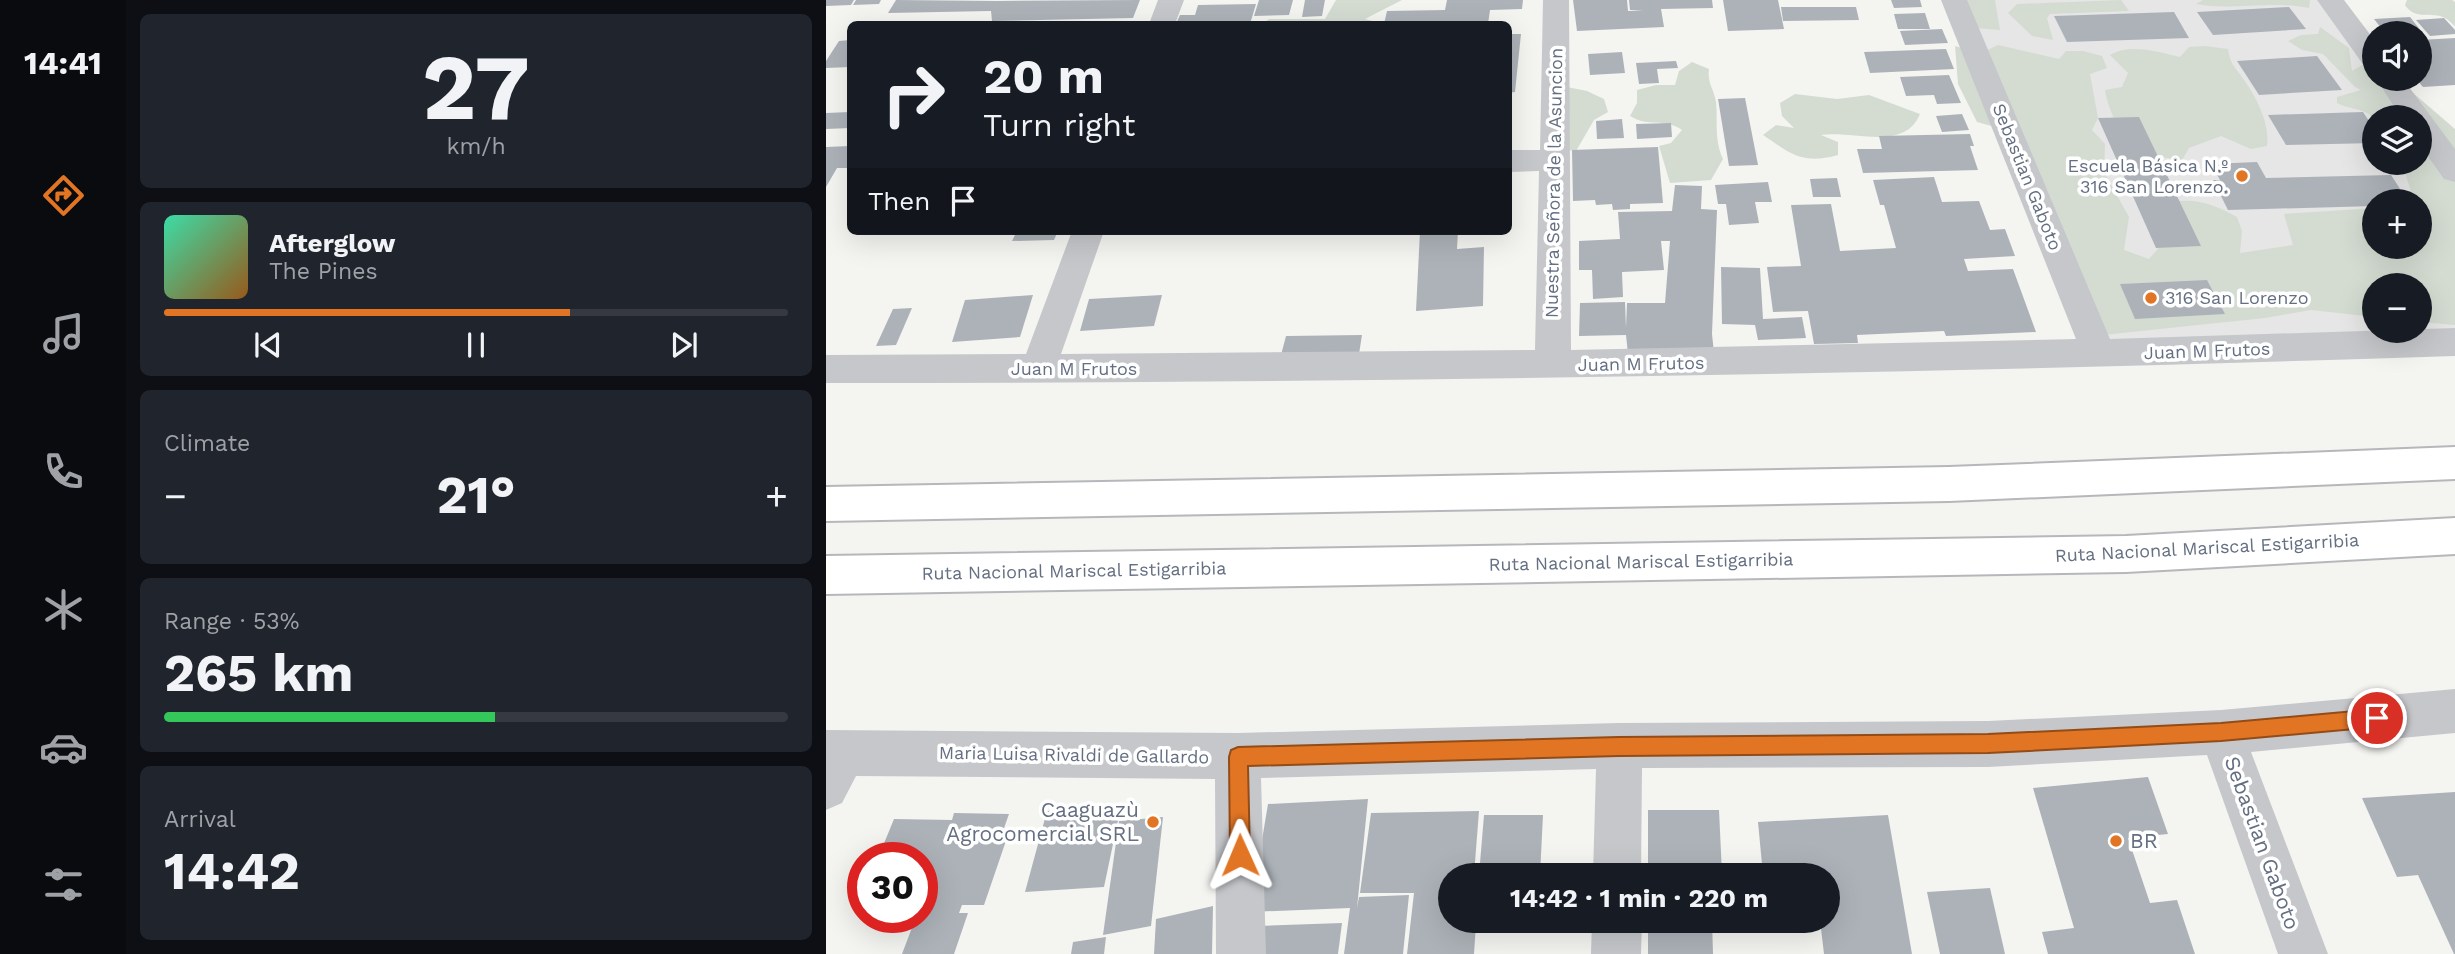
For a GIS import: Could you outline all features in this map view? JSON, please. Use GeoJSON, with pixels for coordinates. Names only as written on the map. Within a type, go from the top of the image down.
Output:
{"type":"FeatureCollection","features":[{"type":"Feature","properties":{"kind":"highway"},"geometry":{"type":"LineString","coordinates":[[826,504],[1935,484],[2455,463]]}},
{"type":"Feature","properties":{"kind":"highway","name":"Ruta Nacional Mariscal Estigarribia"},"geometry":{"type":"LineString","coordinates":[[826,575],[2126,554],[2455,536]]}},
{"type":"Feature","properties":{"kind":"street"},"geometry":{"type":"LineString","coordinates":[[1163,21],[1171,0]]}},
{"type":"Feature","properties":{"kind":"street","name":"Nuestra Señora de la Asuncion"},"geometry":{"type":"LineString","coordinates":[[1553,366],[1556,0]]}},
{"type":"Feature","properties":{"kind":"street","name":"Sebastian Gaboto"},"geometry":{"type":"LineString","coordinates":[[1954,0],[2099,354]]}},
{"type":"Feature","properties":{"kind":"street"},"geometry":{"type":"LineString","coordinates":[[2330,0],[2362,43]]}},
{"type":"Feature","properties":{"kind":"street"},"geometry":{"type":"LineString","coordinates":[[2432,139],[2455,171]]}},
{"type":"Feature","properties":{"kind":"street"},"geometry":{"type":"LineString","coordinates":[[1512,161],[1555,160]]}},
{"type":"Feature","properties":{"kind":"street"},"geometry":{"type":"LineString","coordinates":[[1038,369],[1087,235]]}},
{"type":"Feature","properties":{"kind":"street","name":"Juan M Frutos"},"geometry":{"type":"LineString","coordinates":[[826,369],[1553,366],[2099,354],[2455,342]]}},
{"type":"Feature","properties":{"kind":"street","name":"Maria Luisa Rivaldi de Gallardo"},"geometry":{"type":"LineString","coordinates":[[832,764],[1238,757],[1619,746],[1988,744],[2221,732],[2455,711]]}},
{"type":"Feature","properties":{"kind":"street","name":"Sebastian Gaboto"},"geometry":{"type":"LineString","coordinates":[[2221,732],[2303,954]]}},
{"type":"Feature","properties":{"kind":"street"},"geometry":{"type":"LineString","coordinates":[[1618,863],[1619,746]]}},
{"type":"Feature","properties":{"kind":"street"},"geometry":{"type":"LineString","coordinates":[[1238,757],[1241,954]]}},
{"type":"Feature","properties":{"kind":"street"},"geometry":{"type":"LineString","coordinates":[[1616,954],[1617,933]]}},
{"type":"Feature","properties":{"kind":"shaded area"},"geometry":{"type":"Polygon","coordinates":[[[1336,0],[1402,0],[1365,19],[1372,21],[1266,21],[1325,19],[1336,0]]]}},
{"type":"Feature","properties":{"kind":"shaded area"},"geometry":{"type":"Polygon","coordinates":[[[1963,0],[1995,0],[2000,30],[1974,28],[1963,0]]]}},
{"type":"Feature","properties":{"kind":"shaded area","name":"Escuela Básica N.º 316 San Lorenzo."},"geometry":{"type":"Polygon","coordinates":[[[1965,0],[2318,0],[2362,61],[2362,91],[2384,91],[2394,105],[2362,105],[2362,175],[2432,175],[2432,172],[2455,189],[2455,329],[2432,330],[2432,273],[2362,273],[2362,331],[2105,341],[1965,0]]]}},
{"type":"Feature","properties":{"kind":"shaded area"},"geometry":{"type":"Polygon","coordinates":[[[2121,0],[2129,11],[2050,14],[2047,18],[2053,40],[2032,36],[2008,13],[2017,4],[2121,0]]]}},
{"type":"Feature","properties":{"kind":"shaded area"},"geometry":{"type":"Polygon","coordinates":[[[2203,0],[2310,0],[2309,8],[2196,4],[2203,0]]]}},
{"type":"Feature","properties":{"kind":"shaded area"},"geometry":{"type":"Polygon","coordinates":[[[2407,0],[2452,0],[2455,2],[2455,26],[2440,16],[2414,13],[2405,5],[2407,0]]]}},
{"type":"Feature","properties":{"kind":"shaded area"},"geometry":{"type":"Polygon","coordinates":[[[2320,27],[2349,48],[2352,71],[2362,65],[2362,91],[2411,91],[2427,105],[2362,105],[2362,111],[2337,103],[2337,97],[2361,90],[2323,54],[2302,50],[2288,41],[2301,35],[2318,34],[2320,27]]]}},
{"type":"Feature","properties":{"kind":"shaded area"},"geometry":{"type":"Polygon","coordinates":[[[1998,45],[2059,59],[2066,51],[2083,51],[2102,56],[2107,68],[2090,74],[2098,118],[2092,130],[2105,144],[2104,172],[2129,217],[2124,250],[2149,259],[2170,235],[2172,202],[2190,201],[2221,209],[2237,217],[2242,231],[2240,253],[2293,245],[2284,214],[2362,209],[2362,259],[2432,259],[2432,189],[2410,189],[2406,175],[2432,175],[2432,109],[2455,129],[2455,325],[2432,323],[2432,273],[2362,273],[2362,316],[2311,310],[2265,318],[2093,336],[2009,131],[1977,122],[1958,84],[1955,46],[1981,53],[1998,45]]]}},
{"type":"Feature","properties":{"kind":"shaded area"},"geometry":{"type":"Polygon","coordinates":[[[2189,47],[2228,49],[2233,64],[2259,105],[2267,130],[2267,146],[2251,149],[2221,136],[2189,148],[2182,160],[2154,156],[2134,149],[2118,127],[2106,96],[2105,90],[2122,87],[2128,73],[2110,55],[2135,49],[2180,57],[2189,47]]]}},
{"type":"Feature","properties":{"kind":"shaded area"},"geometry":{"type":"Polygon","coordinates":[[[1692,62],[1709,69],[1716,102],[1718,144],[1723,159],[1711,180],[1670,183],[1659,146],[1671,143],[1682,130],[1669,124],[1637,120],[1630,116],[1637,103],[1637,90],[1656,85],[1675,85],[1679,71],[1692,62]]]}},
{"type":"Feature","properties":{"kind":"shaded area"},"geometry":{"type":"Polygon","coordinates":[[[1567,87],[1587,91],[1604,99],[1608,112],[1594,120],[1576,151],[1559,149],[1567,87]]]}},
{"type":"Feature","properties":{"kind":"shaded area"},"geometry":{"type":"Polygon","coordinates":[[[1795,94],[1837,99],[1869,95],[1920,114],[1913,126],[1903,133],[1891,136],[1821,135],[1838,142],[1838,155],[1806,158],[1790,152],[1763,135],[1776,125],[1794,128],[1782,116],[1780,103],[1795,94]]]}},
{"type":"Feature","properties":{"kind":"building"},"geometry":{"type":"Polygon","coordinates":[[[826,0],[854,0],[851,5],[826,6],[826,0]]]}},
{"type":"Feature","properties":{"kind":"building"},"geometry":{"type":"Polygon","coordinates":[[[856,0],[881,0],[879,4],[853,5],[856,0]]]}},
{"type":"Feature","properties":{"kind":"building"},"geometry":{"type":"Polygon","coordinates":[[[896,0],[1140,0],[1133,18],[992,21],[991,11],[888,13],[896,0]]]}},
{"type":"Feature","properties":{"kind":"building"},"geometry":{"type":"Polygon","coordinates":[[[1259,0],[1293,0],[1289,15],[1254,16],[1259,0]]]}},
{"type":"Feature","properties":{"kind":"building"},"geometry":{"type":"Polygon","coordinates":[[[1305,0],[1325,0],[1322,16],[1302,17],[1305,0]]]}},
{"type":"Feature","properties":{"kind":"building"},"geometry":{"type":"Polygon","coordinates":[[[1447,0],[1523,0],[1522,9],[1490,10],[1488,21],[1385,21],[1387,11],[1445,10],[1447,0]]]}},
{"type":"Feature","properties":{"kind":"building"},"geometry":{"type":"Polygon","coordinates":[[[1573,0],[1627,0],[1628,11],[1643,11],[1630,10],[1629,0],[1712,0],[1713,8],[1661,9],[1664,27],[1577,31],[1573,0]]]}},
{"type":"Feature","properties":{"kind":"building"},"geometry":{"type":"Polygon","coordinates":[[[1723,0],[1778,0],[1784,29],[1728,31],[1723,0]]]}},
{"type":"Feature","properties":{"kind":"building"},"geometry":{"type":"Polygon","coordinates":[[[1891,0],[1920,0],[1922,7],[1894,8],[1891,0]]]}},
{"type":"Feature","properties":{"kind":"building"},"geometry":{"type":"Polygon","coordinates":[[[1256,4],[1251,21],[1177,21],[1180,15],[1195,15],[1198,5],[1256,4]]]}},
{"type":"Feature","properties":{"kind":"building"},"geometry":{"type":"Polygon","coordinates":[[[1781,7],[1856,7],[1859,20],[1783,21],[1781,7]]]}},
{"type":"Feature","properties":{"kind":"building"},"geometry":{"type":"Polygon","coordinates":[[[2289,7],[2306,29],[2213,35],[2197,12],[2289,7]]]}},
{"type":"Feature","properties":{"kind":"building"},"geometry":{"type":"Polygon","coordinates":[[[2174,12],[2189,38],[2067,42],[2054,16],[2174,12]]]}},
{"type":"Feature","properties":{"kind":"building"},"geometry":{"type":"Polygon","coordinates":[[[1925,13],[1930,29],[1898,29],[1894,14],[1925,13]]]}},
{"type":"Feature","properties":{"kind":"building"},"geometry":{"type":"Polygon","coordinates":[[[2410,17],[2413,21],[2376,21],[2374,19],[2410,17]]]}},
{"type":"Feature","properties":{"kind":"building"},"geometry":{"type":"Polygon","coordinates":[[[2444,18],[2455,30],[2455,34],[2432,36],[2432,21],[2416,20],[2444,18]]]}},
{"type":"Feature","properties":{"kind":"building"},"geometry":{"type":"Polygon","coordinates":[[[1942,29],[1948,43],[1905,45],[1900,31],[1942,29]]]}},
{"type":"Feature","properties":{"kind":"building"},"geometry":{"type":"Polygon","coordinates":[[[1512,34],[1521,34],[1515,92],[1512,92],[1512,34]]]}},
{"type":"Feature","properties":{"kind":"building"},"geometry":{"type":"Polygon","coordinates":[[[2455,38],[2455,85],[2432,86],[2432,39],[2455,38]]]}},
{"type":"Feature","properties":{"kind":"building"},"geometry":{"type":"Polygon","coordinates":[[[847,40],[847,67],[826,68],[826,61],[839,41],[847,40]]]}},
{"type":"Feature","properties":{"kind":"building"},"geometry":{"type":"Polygon","coordinates":[[[1946,49],[1954,69],[1870,73],[1864,52],[1946,49]]]}},
{"type":"Feature","properties":{"kind":"building"},"geometry":{"type":"Polygon","coordinates":[[[1622,52],[1625,73],[1590,75],[1588,54],[1622,52]]]}},
{"type":"Feature","properties":{"kind":"building"},"geometry":{"type":"Polygon","coordinates":[[[2317,56],[2342,90],[2259,95],[2237,61],[2317,56]]]}},
{"type":"Feature","properties":{"kind":"building"},"geometry":{"type":"Polygon","coordinates":[[[1676,61],[1678,68],[1657,69],[1659,83],[1639,84],[1636,63],[1676,61]]]}},
{"type":"Feature","properties":{"kind":"building"},"geometry":{"type":"Polygon","coordinates":[[[1949,75],[1961,103],[1937,104],[1934,95],[1906,96],[1900,77],[1949,75]]]}},
{"type":"Feature","properties":{"kind":"building"},"geometry":{"type":"Polygon","coordinates":[[[1745,98],[1758,165],[1729,166],[1718,99],[1745,98]]]}},
{"type":"Feature","properties":{"kind":"building"},"geometry":{"type":"Polygon","coordinates":[[[847,112],[847,128],[826,129],[826,113],[847,112]]]}},
{"type":"Feature","properties":{"kind":"building"},"geometry":{"type":"Polygon","coordinates":[[[2362,112],[2362,143],[2286,145],[2268,115],[2362,112]]]}},
{"type":"Feature","properties":{"kind":"building"},"geometry":{"type":"Polygon","coordinates":[[[1962,114],[1969,130],[1942,132],[1936,116],[1962,114]]]}},
{"type":"Feature","properties":{"kind":"building"},"geometry":{"type":"Polygon","coordinates":[[[2139,117],[2201,246],[2156,248],[2098,118],[2139,117]]]}},
{"type":"Feature","properties":{"kind":"building"},"geometry":{"type":"Polygon","coordinates":[[[1622,119],[1624,138],[1597,139],[1596,121],[1622,119]]]}},
{"type":"Feature","properties":{"kind":"building"},"geometry":{"type":"Polygon","coordinates":[[[1671,123],[1672,137],[1637,139],[1636,124],[1671,123]]]}},
{"type":"Feature","properties":{"kind":"building"},"geometry":{"type":"Polygon","coordinates":[[[1970,134],[1974,146],[1970,146],[1978,170],[1863,173],[1857,149],[1882,149],[1879,136],[1970,134]]]}},
{"type":"Feature","properties":{"kind":"building"},"geometry":{"type":"Polygon","coordinates":[[[847,146],[847,168],[837,168],[826,187],[826,147],[847,146]]]}},
{"type":"Feature","properties":{"kind":"building"},"geometry":{"type":"Polygon","coordinates":[[[1658,147],[1663,203],[1630,204],[1630,209],[1613,210],[1612,204],[1596,205],[1595,200],[1573,201],[1572,150],[1658,147]]]}},
{"type":"Feature","properties":{"kind":"building"},"geometry":{"type":"Polygon","coordinates":[[[2257,162],[2266,178],[2391,175],[2400,189],[2362,189],[2362,206],[2228,210],[2213,180],[2220,180],[2211,164],[2257,162]]]}},
{"type":"Feature","properties":{"kind":"building"},"geometry":{"type":"Polygon","coordinates":[[[1934,177],[1942,202],[1979,201],[1990,230],[2005,229],[2015,256],[1964,259],[1968,271],[2013,269],[2036,332],[1946,336],[1944,331],[1857,335],[1858,343],[1814,344],[1808,311],[1773,312],[1767,267],[1801,266],[1791,205],[1831,204],[1840,251],[1896,248],[1884,205],[1880,205],[1873,180],[1934,177]]]}},
{"type":"Feature","properties":{"kind":"building"},"geometry":{"type":"Polygon","coordinates":[[[1837,178],[1841,197],[1813,197],[1810,179],[1837,178]]]}},
{"type":"Feature","properties":{"kind":"building"},"geometry":{"type":"Polygon","coordinates":[[[1768,182],[1772,202],[1755,202],[1759,223],[1729,225],[1726,204],[1718,204],[1715,185],[1768,182]]]}},
{"type":"Feature","properties":{"kind":"building"},"geometry":{"type":"Polygon","coordinates":[[[1675,185],[1702,186],[1701,209],[1717,210],[1712,334],[1714,353],[1628,354],[1626,335],[1579,336],[1580,303],[1625,302],[1626,328],[1627,303],[1665,303],[1670,241],[1661,241],[1664,270],[1622,272],[1623,297],[1593,299],[1592,270],[1579,270],[1579,241],[1620,239],[1618,212],[1672,211],[1675,185]]]}},
{"type":"Feature","properties":{"kind":"building"},"geometry":{"type":"Polygon","coordinates":[[[1015,235],[1056,235],[1054,240],[1012,241],[1015,235]]]}},
{"type":"Feature","properties":{"kind":"building"},"geometry":{"type":"Polygon","coordinates":[[[1420,235],[1458,235],[1457,249],[1484,247],[1483,306],[1416,311],[1420,235]]]}},
{"type":"Feature","properties":{"kind":"building"},"geometry":{"type":"Polygon","coordinates":[[[1721,267],[1760,268],[1763,319],[1802,317],[1806,338],[1758,340],[1755,325],[1722,324],[1721,267]]]}},
{"type":"Feature","properties":{"kind":"building"},"geometry":{"type":"Polygon","coordinates":[[[2207,280],[2225,314],[2135,319],[2120,284],[2207,280]]]}},
{"type":"Feature","properties":{"kind":"building"},"geometry":{"type":"Polygon","coordinates":[[[1033,295],[1020,337],[952,342],[965,300],[1033,295]]]}},
{"type":"Feature","properties":{"kind":"building"},"geometry":{"type":"Polygon","coordinates":[[[1162,295],[1154,326],[1080,331],[1089,299],[1162,295]]]}},
{"type":"Feature","properties":{"kind":"building"},"geometry":{"type":"Polygon","coordinates":[[[912,308],[896,345],[876,346],[893,309],[912,308]]]}},
{"type":"Feature","properties":{"kind":"building"},"geometry":{"type":"Polygon","coordinates":[[[1362,335],[1359,354],[1281,355],[1286,336],[1362,335]]]}},
{"type":"Feature","properties":{"kind":"building"},"geometry":{"type":"Polygon","coordinates":[[[2148,777],[2168,834],[2128,838],[2150,903],[2177,900],[2195,954],[2048,954],[2042,932],[2074,928],[2033,788],[2148,777]]]}},
{"type":"Feature","properties":{"kind":"building"},"geometry":{"type":"Polygon","coordinates":[[[2455,792],[2454,954],[2418,875],[2397,877],[2362,798],[2455,792]]]}},
{"type":"Feature","properties":{"kind":"building"},"geometry":{"type":"Polygon","coordinates":[[[1368,799],[1357,908],[1359,897],[1409,895],[1403,954],[1344,954],[1350,908],[1250,912],[1268,804],[1368,799]]]}},
{"type":"Feature","properties":{"kind":"building"},"geometry":{"type":"Polygon","coordinates":[[[1121,806],[1104,887],[1025,892],[1047,811],[1121,806]]]}},
{"type":"Feature","properties":{"kind":"building"},"geometry":{"type":"Polygon","coordinates":[[[1648,810],[1719,810],[1721,863],[1648,863],[1648,810]]]}},
{"type":"Feature","properties":{"kind":"building"},"geometry":{"type":"Polygon","coordinates":[[[1479,811],[1475,863],[1438,863],[1438,933],[1475,933],[1474,954],[1407,954],[1414,893],[1360,893],[1371,813],[1479,811]]]}},
{"type":"Feature","properties":{"kind":"building"},"geometry":{"type":"Polygon","coordinates":[[[954,813],[1009,814],[1003,831],[1009,832],[984,905],[962,905],[959,913],[968,913],[954,954],[902,954],[910,933],[938,933],[938,842],[885,842],[894,819],[952,820],[954,813]]]}},
{"type":"Feature","properties":{"kind":"building"},"geometry":{"type":"Polygon","coordinates":[[[1484,815],[1543,815],[1541,863],[1480,863],[1484,815]]]}},
{"type":"Feature","properties":{"kind":"building"},"geometry":{"type":"Polygon","coordinates":[[[1888,815],[1912,954],[1824,954],[1822,933],[1840,933],[1840,863],[1762,863],[1758,822],[1888,815]]]}},
{"type":"Feature","properties":{"kind":"building"},"geometry":{"type":"Polygon","coordinates":[[[1163,817],[1151,926],[1103,935],[1119,821],[1163,817]]]}},
{"type":"Feature","properties":{"kind":"building"},"geometry":{"type":"Polygon","coordinates":[[[1990,888],[2005,954],[1940,954],[1927,892],[1990,888]]]}},
{"type":"Feature","properties":{"kind":"building"},"geometry":{"type":"Polygon","coordinates":[[[1213,906],[1212,954],[1154,954],[1156,919],[1213,906]]]}},
{"type":"Feature","properties":{"kind":"building"},"geometry":{"type":"Polygon","coordinates":[[[1342,923],[1338,954],[1258,954],[1258,926],[1342,923]]]}},
{"type":"Feature","properties":{"kind":"building"},"geometry":{"type":"Polygon","coordinates":[[[1648,933],[1712,933],[1713,954],[1648,954],[1648,933]]]}},
{"type":"Feature","properties":{"kind":"building"},"geometry":{"type":"Polygon","coordinates":[[[1106,937],[1104,954],[1071,954],[1073,942],[1106,937]]]}},
{"type":"Feature","properties":{"kind":"place","name":"Escuela Básica N.º 316 San Lorenzo."},"geometry":{"type":"Point","coordinates":[2242,176]}},
{"type":"Feature","properties":{"kind":"place","name":"316 San Lorenzo"},"geometry":{"type":"Point","coordinates":[2151,298]}},
{"type":"Feature","properties":{"kind":"place","name":"Caaguazù Agrocomercial SRL"},"geometry":{"type":"Point","coordinates":[1153,822]}},
{"type":"Feature","properties":{"kind":"place","name":"BR"},"geometry":{"type":"Point","coordinates":[2116,841]}},
{"type":"Feature","properties":{"kind":"route"},"geometry":{"type":"LineString","coordinates":[[1240,855],[1238,757],[1619,746],[1988,744],[2221,732],[2377,718]]}}]}
